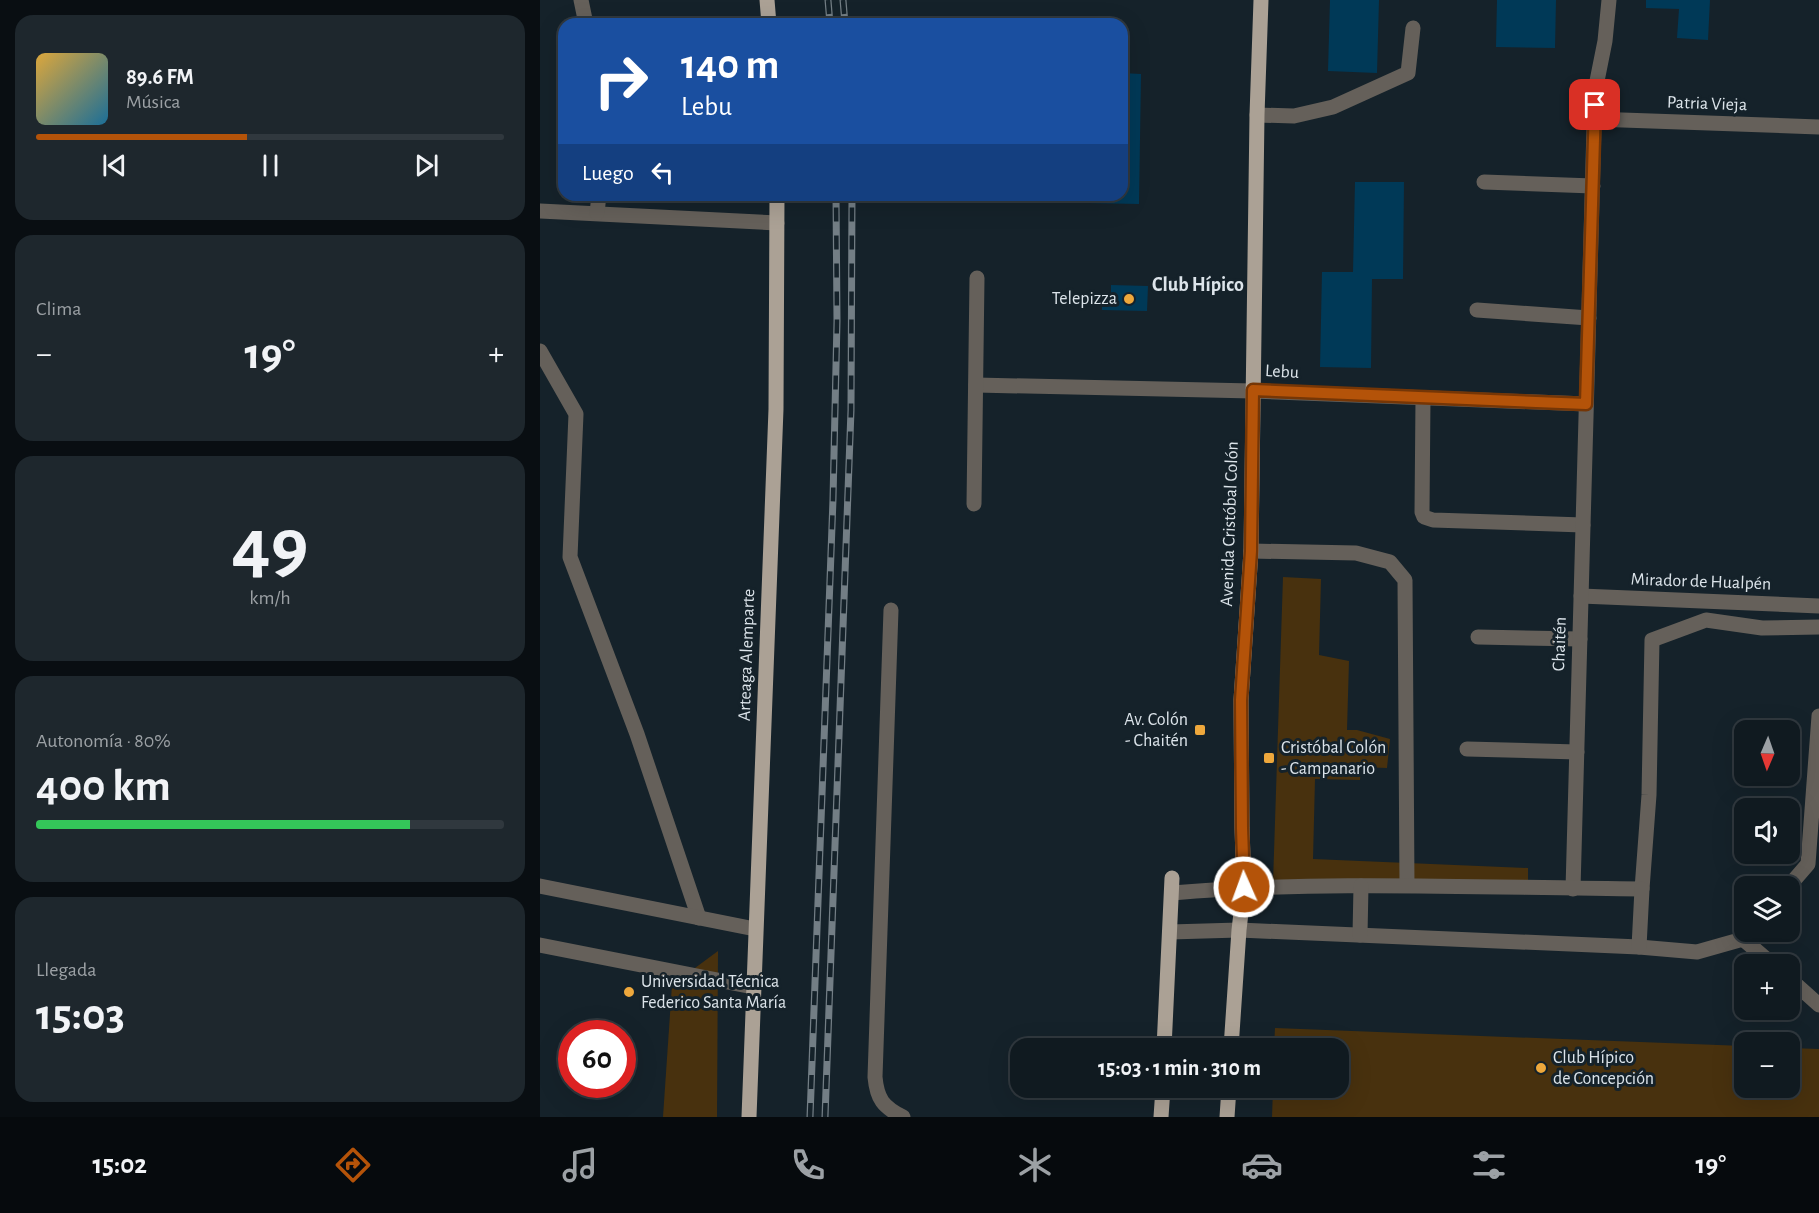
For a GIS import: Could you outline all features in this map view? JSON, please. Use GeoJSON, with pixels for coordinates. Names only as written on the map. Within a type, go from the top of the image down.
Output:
{"type":"FeatureCollection","features":[{"type":"Feature","properties":{"kind":"main road"},"geometry":{"type":"LineString","coordinates":[[767,0],[768,18]]}},
{"type":"Feature","properties":{"kind":"main road","name":"Avenida Cristóbal Colón"},"geometry":{"type":"LineString","coordinates":[[1232,1038],[1244,887],[1241,700],[1251,551],[1257,114],[1261,0]]}},
{"type":"Feature","properties":{"kind":"main road","name":"Arteaga Alemparte"},"geometry":{"type":"LineString","coordinates":[[749,1117],[776,410],[777,201]]}},
{"type":"Feature","properties":{"kind":"main road"},"geometry":{"type":"LineString","coordinates":[[1165,1038],[1172,885]]}},
{"type":"Feature","properties":{"kind":"main road"},"geometry":{"type":"LineString","coordinates":[[1161,1117],[1162,1098]]}},
{"type":"Feature","properties":{"kind":"main road"},"geometry":{"type":"LineString","coordinates":[[1227,1117],[1228,1098]]}},
{"type":"Feature","properties":{"kind":"street"},"geometry":{"type":"LineString","coordinates":[[581,0],[585,18]]}},
{"type":"Feature","properties":{"kind":"street","name":"Chaitén"},"geometry":{"type":"LineString","coordinates":[[1573,889],[1594,119],[1596,82],[1605,41],[1609,0]]}},
{"type":"Feature","properties":{"kind":"street"},"geometry":{"type":"LineString","coordinates":[[1257,114],[1294,116],[1333,107],[1408,73],[1413,28]]}},
{"type":"Feature","properties":{"kind":"street","name":"Patria Vieja"},"geometry":{"type":"LineString","coordinates":[[1594,119],[1819,127]]}},
{"type":"Feature","properties":{"kind":"street"},"geometry":{"type":"LineString","coordinates":[[1484,182],[1593,186]]}},
{"type":"Feature","properties":{"kind":"street"},"geometry":{"type":"LineString","coordinates":[[597,213],[598,201]]}},
{"type":"Feature","properties":{"kind":"street"},"geometry":{"type":"LineString","coordinates":[[540,211],[777,223]]}},
{"type":"Feature","properties":{"kind":"street"},"geometry":{"type":"LineString","coordinates":[[974,504],[977,278]]}},
{"type":"Feature","properties":{"kind":"street"},"geometry":{"type":"LineString","coordinates":[[1477,310],[1589,318]]}},
{"type":"Feature","properties":{"kind":"street"},"geometry":{"type":"LineString","coordinates":[[540,351],[576,414],[570,557],[637,734],[699,918]]}},
{"type":"Feature","properties":{"kind":"street","name":"Lebu"},"geometry":{"type":"LineString","coordinates":[[976,385],[1253,390],[1586,404]]}},
{"type":"Feature","properties":{"kind":"street"},"geometry":{"type":"LineString","coordinates":[[1423,398],[1422,512],[1424,517],[1432,520],[1583,525]]}},
{"type":"Feature","properties":{"kind":"street"},"geometry":{"type":"LineString","coordinates":[[1251,551],[1356,553],[1390,562],[1405,580],[1407,885]]}},
{"type":"Feature","properties":{"kind":"street","name":"Mirador de Hualpén"},"geometry":{"type":"LineString","coordinates":[[1581,596],[1819,606]]}},
{"type":"Feature","properties":{"kind":"street"},"geometry":{"type":"LineString","coordinates":[[891,610],[874,1077],[876,1091],[888,1110],[903,1117]]}},
{"type":"Feature","properties":{"kind":"street"},"geometry":{"type":"LineString","coordinates":[[1639,947],[1649,795],[1652,640],[1706,620],[1762,628],[1819,627]]}},
{"type":"Feature","properties":{"kind":"street"},"geometry":{"type":"LineString","coordinates":[[1478,637],[1580,639]]}},
{"type":"Feature","properties":{"kind":"street"},"geometry":{"type":"LineString","coordinates":[[1797,876],[1808,864],[1819,716]]}},
{"type":"Feature","properties":{"kind":"street"},"geometry":{"type":"LineString","coordinates":[[1467,749],[1577,752]]}},
{"type":"Feature","properties":{"kind":"street"},"geometry":{"type":"LineString","coordinates":[[1172,885],[1244,887],[1407,885],[1642,889]]}},
{"type":"Feature","properties":{"kind":"street"},"geometry":{"type":"LineString","coordinates":[[540,886],[755,930]]}},
{"type":"Feature","properties":{"kind":"street"},"geometry":{"type":"LineString","coordinates":[[1360,935],[1361,886]]}},
{"type":"Feature","properties":{"kind":"street"},"geometry":{"type":"LineString","coordinates":[[1170,932],[1239,930],[1639,947],[1696,952],[1734,939]]}},
{"type":"Feature","properties":{"kind":"street"},"geometry":{"type":"LineString","coordinates":[[1752,942],[1763,954]]}},
{"type":"Feature","properties":{"kind":"street"},"geometry":{"type":"LineString","coordinates":[[540,945],[753,987]]}},
{"type":"Feature","properties":{"kind":"street"},"geometry":{"type":"LineString","coordinates":[[1800,989],[1819,1005]]}},
{"type":"Feature","properties":{"kind":"shaded area"},"geometry":{"type":"Polygon","coordinates":[[[1283,577],[1321,579],[1319,655],[1349,661],[1347,730],[1357,730],[1390,739],[1387,768],[1361,767],[1360,780],[1315,779],[1313,859],[1528,868],[1528,891],[1273,883],[1283,577]]]}},
{"type":"Feature","properties":{"kind":"shaded area"},"geometry":{"type":"Polygon","coordinates":[[[718,951],[717,1117],[663,1117],[672,985],[718,951]]]}},
{"type":"Feature","properties":{"kind":"shaded area","name":"Club Hípico de Concepción"},"geometry":{"type":"Polygon","coordinates":[[[1275,1028],[1734,1046],[1734,1098],[1800,1098],[1800,1048],[1819,1049],[1819,1117],[1272,1117],[1273,1098],[1349,1098],[1349,1038],[1274,1038],[1275,1028]]]}},
{"type":"Feature","properties":{"kind":"building"},"geometry":{"type":"Polygon","coordinates":[[[1330,0],[1379,0],[1377,73],[1328,71],[1330,0]]]}},
{"type":"Feature","properties":{"kind":"building"},"geometry":{"type":"Polygon","coordinates":[[[1497,0],[1556,0],[1555,48],[1496,47],[1497,0]]]}},
{"type":"Feature","properties":{"kind":"building"},"geometry":{"type":"Polygon","coordinates":[[[1646,0],[1710,0],[1708,40],[1677,38],[1679,9],[1646,8],[1646,0]]]}},
{"type":"Feature","properties":{"kind":"building"},"geometry":{"type":"Polygon","coordinates":[[[1128,73],[1141,74],[1139,204],[1088,203],[1088,201],[1128,201],[1128,73]]]}},
{"type":"Feature","properties":{"kind":"building"},"geometry":{"type":"Polygon","coordinates":[[[1355,182],[1404,182],[1403,279],[1372,279],[1371,368],[1320,367],[1322,272],[1353,272],[1355,182]]]}},
{"type":"Feature","properties":{"kind":"building"},"geometry":{"type":"Polygon","coordinates":[[[1111,285],[1148,286],[1147,311],[1102,310],[1102,293],[1111,293],[1111,285]]]}},
{"type":"Feature","properties":{"kind":"railway"},"geometry":{"type":"LineString","coordinates":[[828,0],[830,18]]}},
{"type":"Feature","properties":{"kind":"railway"},"geometry":{"type":"LineString","coordinates":[[843,0],[844,18]]}},
{"type":"Feature","properties":{"kind":"railway"},"geometry":{"type":"LineString","coordinates":[[810,1117],[833,499],[837,321],[836,201]]}},
{"type":"Feature","properties":{"kind":"railway"},"geometry":{"type":"LineString","coordinates":[[825,1117],[851,410],[852,201]]}},
{"type":"Feature","properties":{"kind":"place","name":"Telepizza"},"geometry":{"type":"Point","coordinates":[1129,299]}},
{"type":"Feature","properties":{"kind":"place","name":"Av. Colón - Chaitén"},"geometry":{"type":"Point","coordinates":[1200,730]}},
{"type":"Feature","properties":{"kind":"place","name":"Cristóbal Colón - Campanario"},"geometry":{"type":"Point","coordinates":[1269,758]}},
{"type":"Feature","properties":{"kind":"place","name":"Universidad Técnica Federico Santa María"},"geometry":{"type":"Point","coordinates":[629,992]}},
{"type":"Feature","properties":{"kind":"place","name":"Club Hípico de Concepción"},"geometry":{"type":"Point","coordinates":[1541,1068]}},
{"type":"Feature","properties":{"kind":"district","name":"Club Hípico"},"geometry":{"type":"Point","coordinates":[1198,285]}},
{"type":"Feature","properties":{"kind":"route"},"geometry":{"type":"LineString","coordinates":[[1244,887],[1241,700],[1251,551],[1253,390],[1586,404],[1595,105]]}}]}
